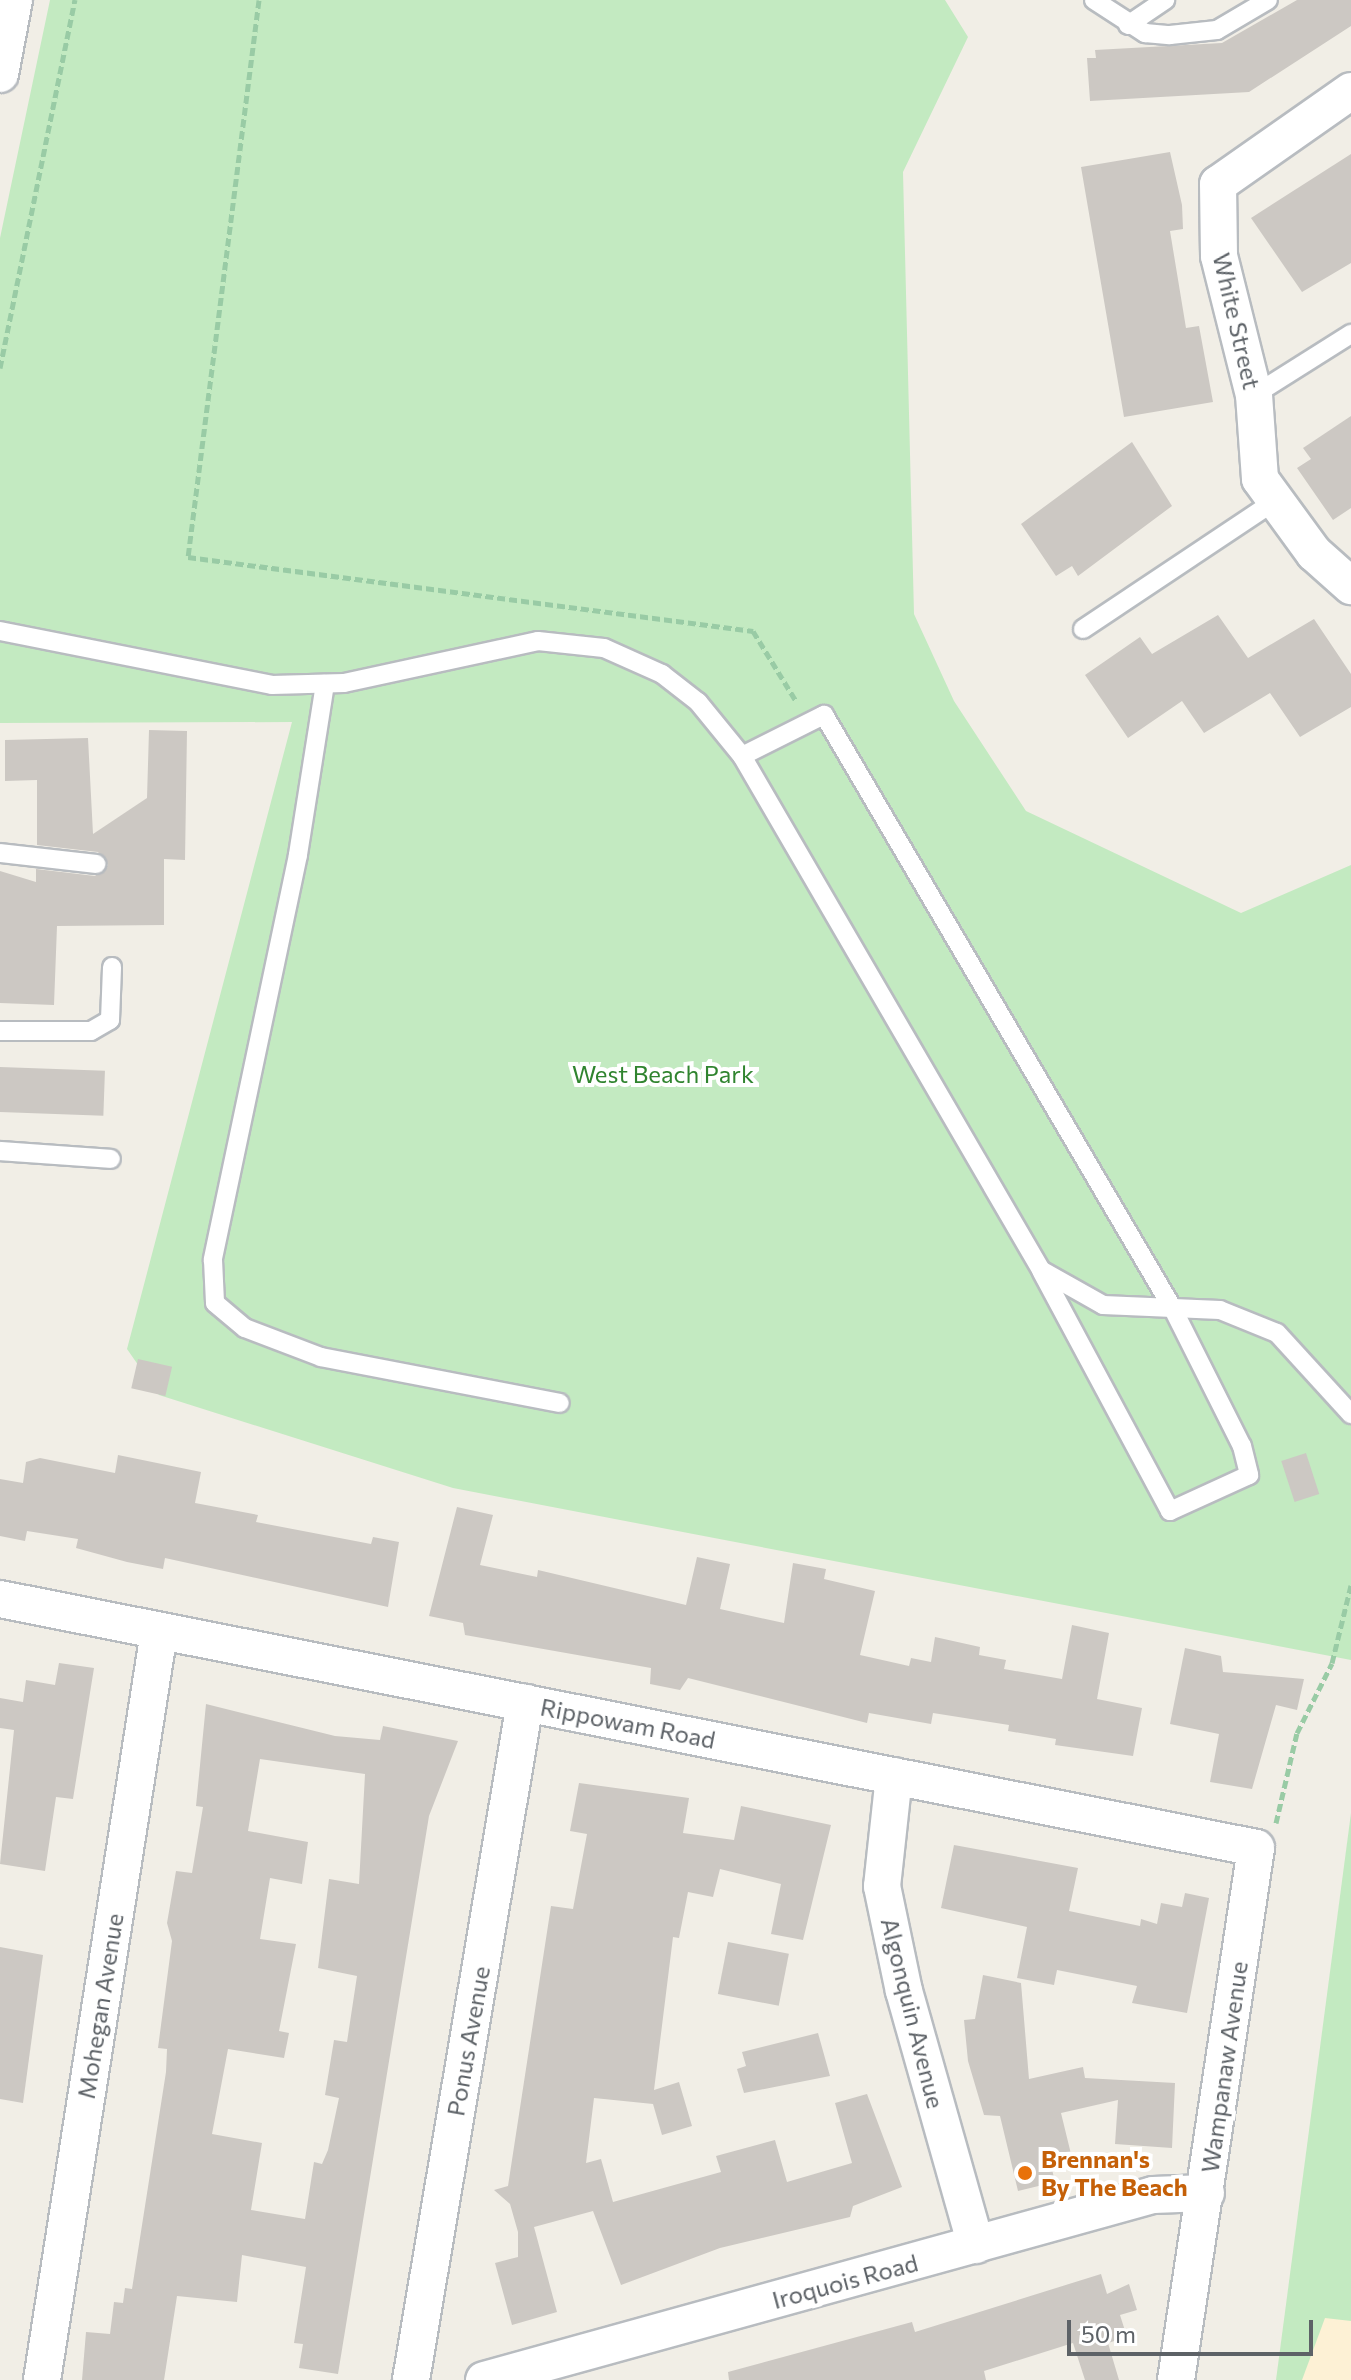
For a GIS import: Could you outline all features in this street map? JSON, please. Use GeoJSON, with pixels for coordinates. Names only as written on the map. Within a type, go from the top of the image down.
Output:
{"type":"FeatureCollection","features":[{"type":"Feature","properties":{"kind":"street"},"geometry":{"type":"LineString","coordinates":[[0,74],[14,0]]}},
{"type":"Feature","properties":{"kind":"street","name":"White Street"},"geometry":{"type":"LineString","coordinates":[[1351,91],[1218,184],[1219,256],[1254,395],[1260,479],[1272,503],[1351,586]]}},
{"type":"Feature","properties":{"kind":"street","name":"Rippowam Road"},"geometry":{"type":"LineString","coordinates":[[0,1599],[1256,1848]]}},
{"type":"Feature","properties":{"kind":"street","name":"Mohegan Avenue"},"geometry":{"type":"LineString","coordinates":[[42,2380],[159,1632]]}},
{"type":"Feature","properties":{"kind":"street","name":"Ponus Avenue"},"geometry":{"type":"LineString","coordinates":[[411,2380],[525,1703]]}},
{"type":"Feature","properties":{"kind":"street","name":"Algonquin Avenue"},"geometry":{"type":"LineString","coordinates":[[894,1776],[882,1886],[904,1991],[976,2245]]}},
{"type":"Feature","properties":{"kind":"street","name":"Wampanaw Avenue"},"geometry":{"type":"LineString","coordinates":[[1176,2380],[1256,1848]]}},
{"type":"Feature","properties":{"kind":"street","name":"Iroquois Road"},"geometry":{"type":"LineString","coordinates":[[484,2380],[1153,2195],[1206,2193]]}},
{"type":"Feature","properties":{"kind":"lane"},"geometry":{"type":"LineString","coordinates":[[1094,0],[1128,25],[1170,35],[1217,30],[1268,0]]}},
{"type":"Feature","properties":{"kind":"lane"},"geometry":{"type":"LineString","coordinates":[[1128,25],[1165,0]]}},
{"type":"Feature","properties":{"kind":"lane"},"geometry":{"type":"LineString","coordinates":[[1254,395],[1351,334]]}},
{"type":"Feature","properties":{"kind":"lane"},"geometry":{"type":"LineString","coordinates":[[1083,629],[1272,503]]}},
{"type":"Feature","properties":{"kind":"lane"},"geometry":{"type":"LineString","coordinates":[[0,631],[272,685],[325,684],[498,645],[580,642],[662,674],[698,702],[742,756],[1041,1270],[1170,1511],[1249,1475],[1242,1446],[1173,1309],[824,715],[742,756]]}},
{"type":"Feature","properties":{"kind":"lane"},"geometry":{"type":"LineString","coordinates":[[325,684],[298,855],[213,1260],[215,1303],[245,1328],[321,1357],[560,1403]]}},
{"type":"Feature","properties":{"kind":"lane"},"geometry":{"type":"LineString","coordinates":[[0,853],[96,864]]}},
{"type":"Feature","properties":{"kind":"lane"},"geometry":{"type":"LineString","coordinates":[[0,1031],[91,1031],[110,1020],[112,967]]}},
{"type":"Feature","properties":{"kind":"lane"},"geometry":{"type":"LineString","coordinates":[[0,1151],[111,1159]]}},
{"type":"Feature","properties":{"kind":"lane"},"geometry":{"type":"LineString","coordinates":[[1041,1270],[1103,1305],[1220,1310],[1277,1333],[1351,1414]]}},
{"type":"Feature","properties":{"kind":"path"},"geometry":{"type":"LineString","coordinates":[[0,368],[75,0]]}},
{"type":"Feature","properties":{"kind":"path"},"geometry":{"type":"LineString","coordinates":[[259,0],[188,557],[753,631],[809,723]]}},
{"type":"Feature","properties":{"kind":"path"},"geometry":{"type":"LineString","coordinates":[[1256,1848],[1276,1826],[1297,1733],[1332,1663],[1351,1585]]}},
{"type":"Feature","properties":{"kind":"green space","name":"West Beach Park"},"geometry":{"type":"Polygon","coordinates":[[[50,0],[945,0],[968,37],[903,172],[914,614],[954,701],[1026,811],[1241,913],[1351,865],[1351,1660],[453,1488],[159,1395],[127,1349],[292,722],[0,723],[0,238],[50,0]]]}},
{"type":"Feature","properties":{"kind":"green space"},"geometry":{"type":"Polygon","coordinates":[[[1351,1813],[1351,2380],[1276,2380],[1351,1813]]]}},
{"type":"Feature","properties":{"kind":"sand"},"geometry":{"type":"Polygon","coordinates":[[[1325,2318],[1351,2321],[1351,2380],[1302,2380],[1325,2318]]]}},
{"type":"Feature","properties":{"kind":"building"},"geometry":{"type":"Polygon","coordinates":[[[1297,0],[1351,0],[1351,26],[1249,92],[1090,101],[1087,58],[1096,58],[1095,50],[1222,43],[1297,0]]]}},
{"type":"Feature","properties":{"kind":"building"},"geometry":{"type":"Polygon","coordinates":[[[1170,152],[1182,205],[1183,229],[1170,231],[1186,328],[1199,326],[1213,402],[1124,417],[1081,167],[1170,152]]]}},
{"type":"Feature","properties":{"kind":"building"},"geometry":{"type":"Polygon","coordinates":[[[1351,154],[1351,263],[1302,292],[1251,218],[1351,154]]]}},
{"type":"Feature","properties":{"kind":"building"},"geometry":{"type":"Polygon","coordinates":[[[1351,416],[1351,508],[1333,520],[1297,468],[1311,459],[1303,448],[1351,416]]]}},
{"type":"Feature","properties":{"kind":"building"},"geometry":{"type":"Polygon","coordinates":[[[1132,442],[1172,506],[1078,576],[1072,566],[1056,576],[1021,524],[1132,442]]]}},
{"type":"Feature","properties":{"kind":"building"},"geometry":{"type":"Polygon","coordinates":[[[1218,615],[1248,658],[1314,619],[1351,674],[1351,707],[1300,737],[1270,693],[1204,733],[1182,701],[1128,738],[1085,675],[1140,637],[1152,654],[1218,615]]]}},
{"type":"Feature","properties":{"kind":"building"},"geometry":{"type":"Polygon","coordinates":[[[149,730],[187,731],[185,860],[164,859],[164,925],[57,926],[54,1005],[0,1003],[0,871],[36,882],[36,869],[95,876],[108,865],[98,852],[37,845],[37,780],[5,781],[5,740],[88,738],[93,834],[147,798],[149,730]]]}},
{"type":"Feature","properties":{"kind":"building"},"geometry":{"type":"Polygon","coordinates":[[[0,1067],[105,1071],[103,1116],[0,1112],[0,1067]]]}},
{"type":"Feature","properties":{"kind":"building"},"geometry":{"type":"Polygon","coordinates":[[[138,1359],[172,1367],[165,1396],[131,1388],[138,1359]]]}},
{"type":"Feature","properties":{"kind":"building"},"geometry":{"type":"Polygon","coordinates":[[[1306,1453],[1319,1494],[1295,1502],[1281,1461],[1306,1453]]]}},
{"type":"Feature","properties":{"kind":"building"},"geometry":{"type":"Polygon","coordinates":[[[118,1455],[201,1472],[195,1503],[258,1515],[256,1522],[371,1544],[373,1537],[399,1542],[388,1607],[165,1558],[163,1569],[127,1562],[76,1548],[78,1539],[27,1531],[25,1541],[0,1536],[0,1479],[23,1483],[26,1462],[40,1458],[115,1473],[118,1455]]]}},
{"type":"Feature","properties":{"kind":"building"},"geometry":{"type":"Polygon","coordinates":[[[457,1507],[493,1515],[480,1565],[537,1577],[538,1570],[686,1605],[697,1557],[730,1564],[720,1609],[784,1623],[793,1563],[826,1569],[824,1579],[875,1591],[860,1655],[909,1666],[911,1658],[931,1662],[935,1637],[980,1647],[979,1655],[1006,1660],[1004,1669],[1062,1679],[1072,1625],[1109,1633],[1097,1699],[1142,1708],[1133,1756],[1055,1745],[1056,1739],[1008,1731],[1009,1725],[933,1713],[931,1724],[869,1713],[867,1723],[688,1678],[680,1690],[650,1684],[651,1668],[465,1635],[463,1623],[429,1616],[457,1507]]]}},
{"type":"Feature","properties":{"kind":"building"},"geometry":{"type":"Polygon","coordinates":[[[1185,1648],[1221,1656],[1223,1672],[1304,1679],[1297,1710],[1276,1705],[1252,1789],[1210,1782],[1219,1734],[1170,1724],[1185,1648]]]}},
{"type":"Feature","properties":{"kind":"building"},"geometry":{"type":"Polygon","coordinates":[[[59,1663],[94,1668],[73,1799],[56,1797],[45,1871],[0,1864],[14,1730],[0,1728],[0,1698],[23,1702],[26,1680],[55,1685],[59,1663]]]}},
{"type":"Feature","properties":{"kind":"building"},"geometry":{"type":"Polygon","coordinates":[[[206,1704],[335,1736],[380,1740],[383,1726],[458,1741],[429,1816],[338,2374],[299,2368],[303,2344],[294,2343],[306,2267],[242,2255],[237,2302],[177,2296],[164,2380],[82,2380],[86,2332],[110,2334],[114,2302],[123,2303],[125,2288],[132,2289],[166,2072],[167,2049],[158,2048],[172,1941],[167,1923],[176,1871],[192,1873],[203,1807],[196,1806],[206,1704]],[[260,1759],[248,1831],[308,1842],[302,1884],[270,1878],[260,1939],[296,1944],[279,2031],[289,2033],[284,2058],[228,2049],[212,2134],[262,2143],[251,2210],[305,2219],[314,2162],[322,2164],[328,2150],[339,2098],[325,2095],[334,2040],[347,2042],[357,1976],[318,1968],[329,1879],[359,1884],[365,1774],[260,1759]]]}},
{"type":"Feature","properties":{"kind":"building"},"geometry":{"type":"Polygon","coordinates":[[[579,1783],[689,1798],[683,1833],[734,1840],[741,1806],[831,1825],[803,1940],[771,1934],[781,1884],[720,1869],[713,1897],[688,1892],[679,1938],[673,1937],[654,2090],[679,2082],[692,2126],[662,2135],[653,2104],[594,2098],[586,2163],[601,2159],[613,2202],[721,2172],[716,2156],[775,2140],[787,2182],[852,2163],[835,2103],[867,2094],[902,2187],[853,2206],[850,2217],[720,2248],[621,2285],[593,2211],[534,2227],[557,2312],[512,2325],[495,2263],[518,2257],[518,2232],[510,2204],[494,2190],[508,2186],[551,1906],[573,1909],[587,1834],[570,1831],[579,1783]]]}},
{"type":"Feature","properties":{"kind":"building"},"geometry":{"type":"Polygon","coordinates":[[[954,1845],[1078,1868],[1069,1911],[1140,1926],[1141,1919],[1157,1924],[1161,1903],[1182,1907],[1185,1893],[1209,1898],[1187,2013],[1132,2003],[1137,1986],[1057,1970],[1054,1985],[1017,1978],[1027,1927],[941,1908],[954,1845]]]}},
{"type":"Feature","properties":{"kind":"building"},"geometry":{"type":"Polygon","coordinates":[[[728,1942],[789,1954],[779,2006],[718,1994],[728,1942]]]}},
{"type":"Feature","properties":{"kind":"building"},"geometry":{"type":"Polygon","coordinates":[[[0,1947],[43,1955],[23,2103],[0,2099],[0,1947]]]}},
{"type":"Feature","properties":{"kind":"building"},"geometry":{"type":"Polygon","coordinates":[[[983,1975],[1021,1983],[1029,2079],[1083,2067],[1085,2078],[1175,2083],[1172,2148],[1115,2144],[1118,2100],[1061,2113],[1071,2154],[1051,2165],[1055,2182],[1018,2191],[1000,2116],[984,2115],[968,2061],[964,2020],[975,2019],[983,1975]]]}},
{"type":"Feature","properties":{"kind":"building"},"geometry":{"type":"Polygon","coordinates":[[[818,2033],[830,2076],[744,2093],[737,2069],[746,2066],[742,2052],[818,2033]]]}},
{"type":"Feature","properties":{"kind":"building"},"geometry":{"type":"Polygon","coordinates":[[[1101,2274],[1107,2294],[1129,2284],[1137,2310],[1120,2315],[1127,2337],[1108,2343],[1119,2380],[1085,2380],[1073,2343],[984,2371],[986,2380],[729,2380],[728,2372],[912,2322],[915,2332],[1101,2274]]]}},
{"type":"Feature","properties":{"kind":"place","name":"Brennan's By The Beach"},"geometry":{"type":"Point","coordinates":[1025,2173]}}]}
